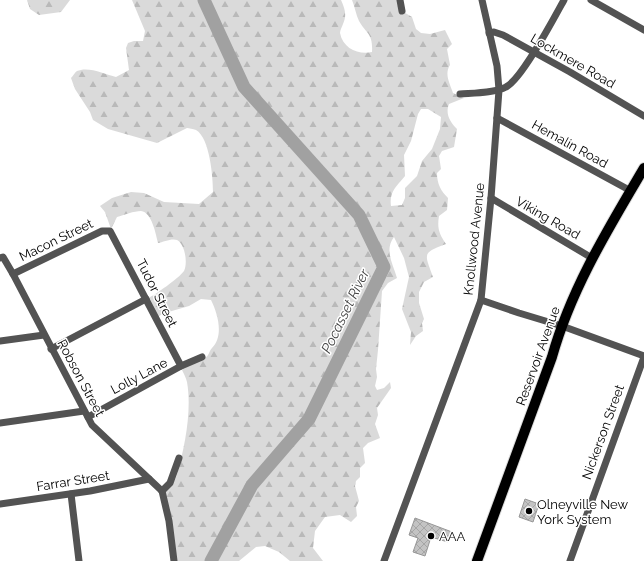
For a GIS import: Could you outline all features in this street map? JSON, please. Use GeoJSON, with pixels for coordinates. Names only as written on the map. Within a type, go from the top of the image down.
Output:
{"type":"FeatureCollection","features":[{"type":"Feature","properties":{"kind":"main road","name":"Reservoir Avenue"},"geometry":{"type":"LineString","coordinates":[[477,561],[576,290],[592,258],[644,168]]}},
{"type":"Feature","properties":{"kind":"street"},"geometry":{"type":"LineString","coordinates":[[400,0],[402,11]]}},
{"type":"Feature","properties":{"kind":"street","name":"Knollwood Avenue"},"geometry":{"type":"LineString","coordinates":[[384,561],[481,300],[492,198],[497,118],[497,66],[488,33],[482,0]]}},
{"type":"Feature","properties":{"kind":"street"},"geometry":{"type":"LineString","coordinates":[[460,94],[506,88],[518,76],[564,0]]}},
{"type":"Feature","properties":{"kind":"street"},"geometry":{"type":"LineString","coordinates":[[591,0],[644,30]]}},
{"type":"Feature","properties":{"kind":"street","name":"Lockmere Road"},"geometry":{"type":"LineString","coordinates":[[488,33],[494,32],[503,34],[644,116]]}},
{"type":"Feature","properties":{"kind":"street","name":"Hemalin Road"},"geometry":{"type":"LineString","coordinates":[[497,118],[631,191]]}},
{"type":"Feature","properties":{"kind":"street","name":"Viking Road"},"geometry":{"type":"LineString","coordinates":[[492,198],[592,258]]}},
{"type":"Feature","properties":{"kind":"street","name":"Macon Street"},"geometry":{"type":"LineString","coordinates":[[13,274],[102,231],[110,231]]}},
{"type":"Feature","properties":{"kind":"street","name":"Tudor Street"},"geometry":{"type":"LineString","coordinates":[[110,231],[181,366]]}},
{"type":"Feature","properties":{"kind":"street","name":"Robson Street"},"geometry":{"type":"LineString","coordinates":[[1,257],[13,274],[51,349],[96,430],[162,491]]}},
{"type":"Feature","properties":{"kind":"street"},"geometry":{"type":"LineString","coordinates":[[51,349],[146,299]]}},
{"type":"Feature","properties":{"kind":"street"},"geometry":{"type":"LineString","coordinates":[[481,300],[562,326],[644,357]]}},
{"type":"Feature","properties":{"kind":"street"},"geometry":{"type":"LineString","coordinates":[[0,342],[44,335]]}},
{"type":"Feature","properties":{"kind":"street","name":"Lolly Lane"},"geometry":{"type":"LineString","coordinates":[[86,414],[202,357]]}},
{"type":"Feature","properties":{"kind":"street","name":"Nickerson Street"},"geometry":{"type":"LineString","coordinates":[[570,561],[644,357]]}},
{"type":"Feature","properties":{"kind":"street"},"geometry":{"type":"LineString","coordinates":[[0,423],[86,414]]}},
{"type":"Feature","properties":{"kind":"street"},"geometry":{"type":"LineString","coordinates":[[174,561],[169,521],[162,491],[170,482],[179,458]]}},
{"type":"Feature","properties":{"kind":"street","name":"Farrar Street"},"geometry":{"type":"LineString","coordinates":[[0,504],[126,485],[149,479]]}},
{"type":"Feature","properties":{"kind":"street"},"geometry":{"type":"LineString","coordinates":[[71,494],[79,561]]}},
{"type":"Feature","properties":{"kind":"green space"},"geometry":{"type":"Polygon","coordinates":[[[27,0],[70,0],[61,12],[39,15],[30,9],[27,0]]]}},
{"type":"Feature","properties":{"kind":"green space"},"geometry":{"type":"Polygon","coordinates":[[[132,0],[341,0],[345,15],[340,32],[342,39],[344,43],[352,50],[367,53],[372,52],[372,41],[359,21],[352,0],[400,0],[402,11],[412,17],[416,29],[421,33],[430,34],[445,30],[452,44],[447,49],[450,65],[448,68],[448,79],[453,93],[464,98],[449,104],[449,118],[457,129],[454,147],[442,151],[439,156],[441,169],[437,173],[438,181],[441,190],[448,198],[447,210],[439,216],[438,227],[446,244],[432,250],[427,255],[433,277],[424,282],[419,292],[419,303],[424,319],[422,323],[423,331],[416,336],[410,345],[411,332],[402,309],[409,277],[404,258],[394,237],[391,242],[390,257],[397,278],[388,283],[382,291],[376,369],[377,377],[375,386],[377,390],[384,388],[390,382],[391,388],[377,408],[378,415],[375,424],[380,438],[368,443],[363,448],[365,463],[360,468],[360,477],[356,481],[355,486],[359,501],[356,507],[357,516],[351,522],[340,515],[325,517],[315,531],[313,548],[323,561],[290,561],[279,552],[265,546],[256,547],[239,561],[174,561],[165,492],[176,476],[183,452],[187,428],[189,404],[187,382],[182,370],[206,357],[216,343],[219,331],[218,318],[211,300],[201,299],[189,306],[157,317],[147,299],[172,282],[184,271],[186,259],[182,245],[177,240],[158,243],[151,219],[145,212],[141,211],[132,212],[117,217],[111,229],[105,212],[100,206],[112,198],[131,192],[144,193],[164,202],[199,204],[213,192],[208,149],[201,134],[194,129],[187,128],[157,143],[108,129],[93,120],[90,112],[75,89],[71,78],[76,72],[86,69],[116,77],[129,70],[126,48],[128,43],[143,41],[145,31],[132,0]],[[421,109],[418,114],[411,141],[404,155],[405,176],[392,193],[391,206],[402,205],[405,198],[405,188],[417,176],[422,161],[432,149],[440,129],[441,117],[428,109],[421,109]]]}},
{"type":"Feature","properties":{"kind":"building","name":"Olneyville New York System"},"geometry":{"type":"Polygon","coordinates":[[[525,499],[539,504],[533,522],[519,517],[525,499]]]}},
{"type":"Feature","properties":{"kind":"building","name":"AAA"},"geometry":{"type":"Polygon","coordinates":[[[415,518],[452,532],[448,542],[431,537],[425,556],[413,552],[418,538],[409,535],[415,518]]]}},
{"type":"Feature","properties":{"kind":"waterway","name":"Pocasset River"},"geometry":{"type":"LineString","coordinates":[[204,0],[244,87],[359,215],[384,267],[309,419],[252,485],[211,561]]}},
{"type":"Feature","properties":{"kind":"place","name":"Olneyville New York System"},"geometry":{"type":"Point","coordinates":[529,511]}},
{"type":"Feature","properties":{"kind":"place","name":"AAA"},"geometry":{"type":"Point","coordinates":[431,536]}}]}
